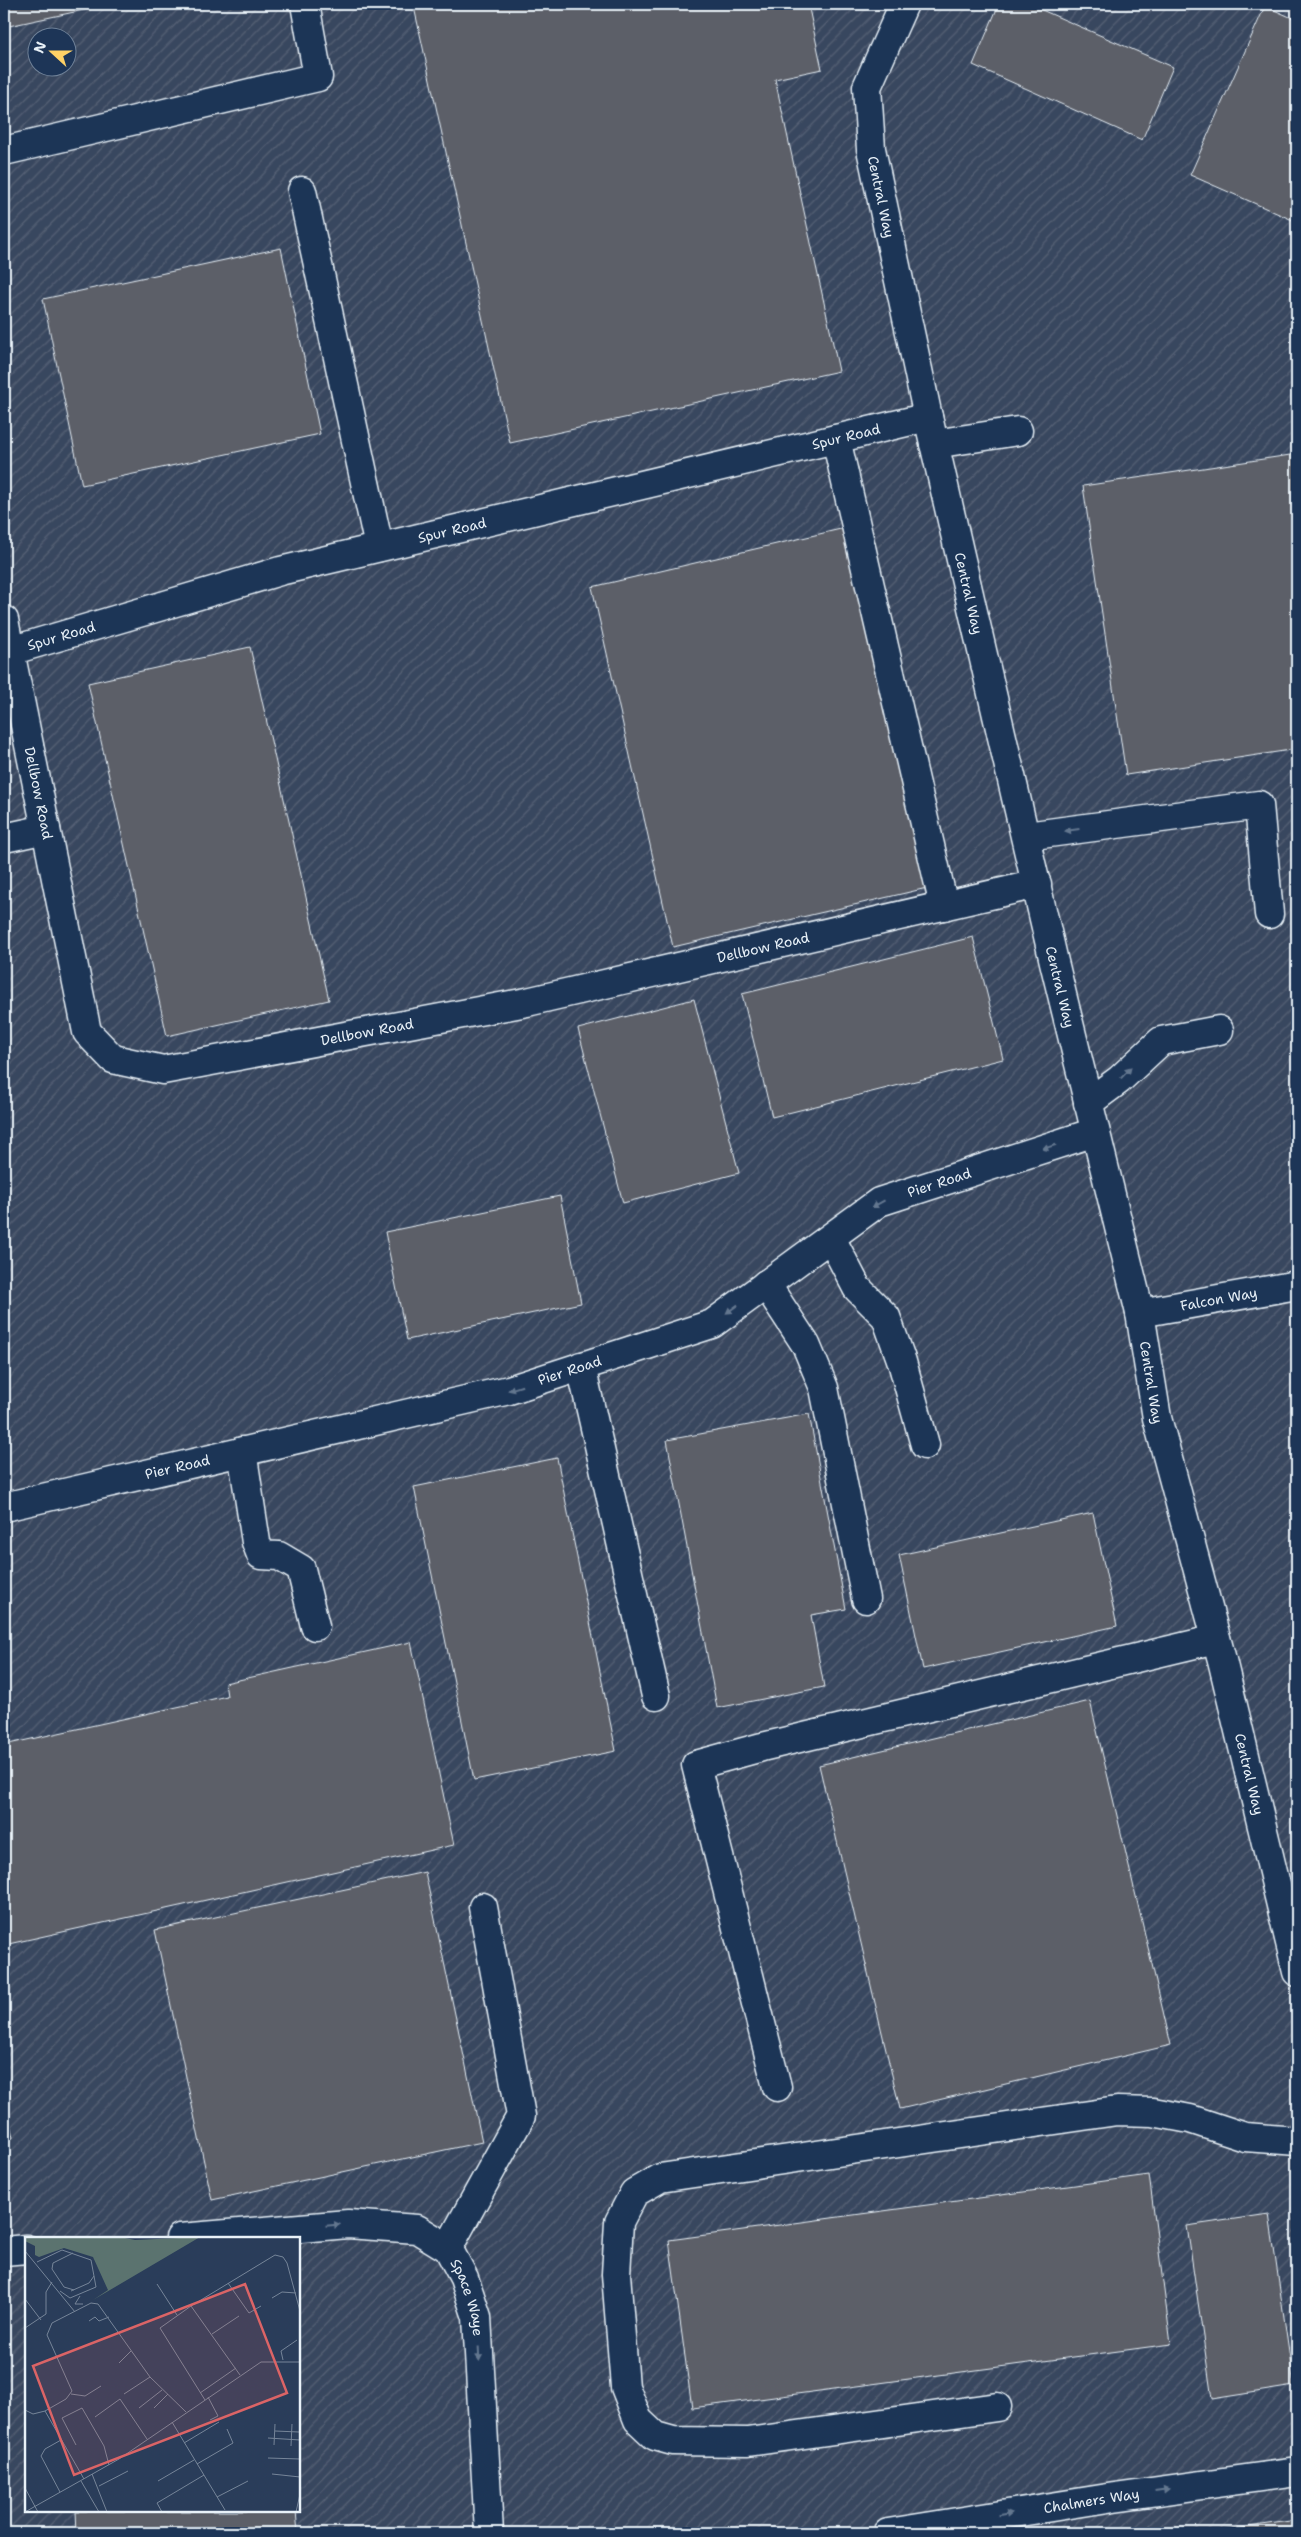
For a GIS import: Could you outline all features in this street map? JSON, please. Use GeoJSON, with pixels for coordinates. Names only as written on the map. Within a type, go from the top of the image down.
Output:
{"type":"FeatureCollection","features":[{"type":"Feature","properties":{"kind":"street"},"geometry":{"type":"LineString","coordinates":[[4,151],[318,77],[305,4]]}},
{"type":"Feature","properties":{"kind":"street","name":"Central Way"},"geometry":{"type":"LineString","coordinates":[[904,4],[867,87],[871,149],[934,444],[1088,1103],[1140,1313],[1157,1418],[1216,1639],[1297,1972]]}},
{"type":"Feature","properties":{"kind":"street"},"geometry":{"type":"LineString","coordinates":[[302,191],[379,547]]}},
{"type":"Feature","properties":{"kind":"street","name":"Spur Road"},"geometry":{"type":"LineString","coordinates":[[4,620],[10,651],[280,571],[928,417]]}},
{"type":"Feature","properties":{"kind":"street"},"geometry":{"type":"LineString","coordinates":[[934,444],[1018,431]]}},
{"type":"Feature","properties":{"kind":"street"},"geometry":{"type":"LineString","coordinates":[[836,439],[944,906]]}},
{"type":"Feature","properties":{"kind":"street","name":"Dellbow Road"},"geometry":{"type":"LineString","coordinates":[[10,651],[87,1032],[113,1059],[163,1070],[527,1002],[1037,884]]}},
{"type":"Feature","properties":{"kind":"street"},"geometry":{"type":"LineString","coordinates":[[1026,836],[1259,805],[1270,914]]}},
{"type":"Feature","properties":{"kind":"street"},"geometry":{"type":"LineString","coordinates":[[4,838],[46,829]]}},
{"type":"Feature","properties":{"kind":"street"},"geometry":{"type":"LineString","coordinates":[[1088,1103],[1119,1080],[1161,1040],[1219,1030]]}},
{"type":"Feature","properties":{"kind":"street","name":"Pier Road"},"geometry":{"type":"LineString","coordinates":[[4,1507],[509,1390],[712,1324],[879,1202],[1095,1132]]}},
{"type":"Feature","properties":{"kind":"street"},"geometry":{"type":"LineString","coordinates":[[830,1238],[856,1288],[886,1317],[902,1362],[925,1446]]}},
{"type":"Feature","properties":{"kind":"street"},"geometry":{"type":"LineString","coordinates":[[766,1284],[806,1346],[824,1388],[866,1599]]}},
{"type":"Feature","properties":{"kind":"street","name":"Falcon Way"},"geometry":{"type":"LineString","coordinates":[[1140,1313],[1297,1285]]}},
{"type":"Feature","properties":{"kind":"street"},"geometry":{"type":"LineString","coordinates":[[581,1366],[656,1696]]}},
{"type":"Feature","properties":{"kind":"street"},"geometry":{"type":"LineString","coordinates":[[242,1451],[258,1548],[261,1555],[279,1556],[301,1569],[315,1626]]}},
{"type":"Feature","properties":{"kind":"street"},"geometry":{"type":"LineString","coordinates":[[777,2087],[696,1765],[762,1746],[1216,1639]]}},
{"type":"Feature","properties":{"kind":"street"},"geometry":{"type":"LineString","coordinates":[[448,2248],[521,2116],[483,1907]]}},
{"type":"Feature","properties":{"kind":"street"},"geometry":{"type":"LineString","coordinates":[[997,2407],[748,2442],[673,2441],[655,2436],[638,2420],[625,2387],[616,2274],[619,2222],[634,2193],[660,2178],[1117,2112],[1153,2112],[1190,2119],[1245,2137],[1297,2141]]}},
{"type":"Feature","properties":{"kind":"street","name":"Space Waye"},"geometry":{"type":"LineString","coordinates":[[192,2237],[348,2224],[417,2229],[448,2248],[464,2278],[478,2317],[488,2533]]}},
{"type":"Feature","properties":{"kind":"street"},"geometry":{"type":"LineString","coordinates":[[4,2251],[25,2249]]}},
{"type":"Feature","properties":{"kind":"street","name":"Chalmers Way"},"geometry":{"type":"LineString","coordinates":[[888,2533],[1114,2497],[1297,2472]]}},
{"type":"Feature","properties":{"kind":"shaded area"},"geometry":{"type":"Polygon","coordinates":[[[4,4],[1297,4],[1297,2533],[4,2533],[4,4]]]}},
{"type":"Feature","properties":{"kind":"building"},"geometry":{"type":"Polygon","coordinates":[[[4,4],[112,4],[4,27],[4,4]]]}},
{"type":"Feature","properties":{"kind":"building"},"geometry":{"type":"Polygon","coordinates":[[[429,4],[808,4],[822,69],[775,79],[839,371],[510,443],[414,7],[429,4]]]}},
{"type":"Feature","properties":{"kind":"building"},"geometry":{"type":"Polygon","coordinates":[[[999,4],[1028,4],[1173,67],[1142,140],[973,65],[999,4]]]}},
{"type":"Feature","properties":{"kind":"building"},"geometry":{"type":"Polygon","coordinates":[[[1265,6],[1297,20],[1297,222],[1190,175],[1265,6]]]}},
{"type":"Feature","properties":{"kind":"building"},"geometry":{"type":"Polygon","coordinates":[[[281,248],[320,434],[82,485],[43,299],[281,248]]]}},
{"type":"Feature","properties":{"kind":"building"},"geometry":{"type":"Polygon","coordinates":[[[1297,454],[1297,749],[1126,775],[1083,486],[1297,454]]]}},
{"type":"Feature","properties":{"kind":"building"},"geometry":{"type":"Polygon","coordinates":[[[845,528],[927,888],[673,947],[592,587],[845,528]]]}},
{"type":"Feature","properties":{"kind":"building"},"geometry":{"type":"Polygon","coordinates":[[[250,647],[329,1000],[167,1036],[88,683],[250,647]]]}},
{"type":"Feature","properties":{"kind":"building"},"geometry":{"type":"Polygon","coordinates":[[[973,937],[1003,1059],[772,1117],[742,994],[973,937]]]}},
{"type":"Feature","properties":{"kind":"building"},"geometry":{"type":"Polygon","coordinates":[[[694,999],[739,1173],[623,1203],[578,1029],[694,999]]]}},
{"type":"Feature","properties":{"kind":"building"},"geometry":{"type":"Polygon","coordinates":[[[560,1196],[581,1303],[407,1340],[385,1232],[560,1196]]]}},
{"type":"Feature","properties":{"kind":"building"},"geometry":{"type":"Polygon","coordinates":[[[809,1414],[846,1609],[811,1615],[824,1687],[717,1708],[667,1440],[809,1414]]]}},
{"type":"Feature","properties":{"kind":"building"},"geometry":{"type":"Polygon","coordinates":[[[557,1458],[616,1751],[474,1780],[414,1487],[557,1458]]]}},
{"type":"Feature","properties":{"kind":"building"},"geometry":{"type":"Polygon","coordinates":[[[1093,1513],[1117,1626],[923,1669],[899,1555],[1093,1513]]]}},
{"type":"Feature","properties":{"kind":"building"},"geometry":{"type":"Polygon","coordinates":[[[411,1642],[454,1845],[4,1945],[4,1745],[227,1696],[225,1683],[411,1642]]]}},
{"type":"Feature","properties":{"kind":"building"},"geometry":{"type":"Polygon","coordinates":[[[1090,1701],[1171,2045],[900,2109],[819,1765],[1090,1701]]]}},
{"type":"Feature","properties":{"kind":"building"},"geometry":{"type":"Polygon","coordinates":[[[425,1872],[482,2142],[212,2200],[155,1930],[425,1872]]]}},
{"type":"Feature","properties":{"kind":"building"},"geometry":{"type":"Polygon","coordinates":[[[4,2094],[13,2138],[4,2140],[4,2094]]]}},
{"type":"Feature","properties":{"kind":"building"},"geometry":{"type":"Polygon","coordinates":[[[1149,2175],[1171,2344],[692,2408],[669,2240],[1149,2175]]]}},
{"type":"Feature","properties":{"kind":"building"},"geometry":{"type":"Polygon","coordinates":[[[1269,2214],[1294,2386],[1212,2399],[1187,2226],[1269,2214]]]}},
{"type":"Feature","properties":{"kind":"building"},"geometry":{"type":"Polygon","coordinates":[[[76,2512],[296,2512],[298,2533],[77,2533],[76,2512]]]}},
{"type":"Feature","properties":{"kind":"building"},"geometry":{"type":"Polygon","coordinates":[[[1297,2520],[1297,2533],[1206,2533],[1297,2520]]]}}]}
